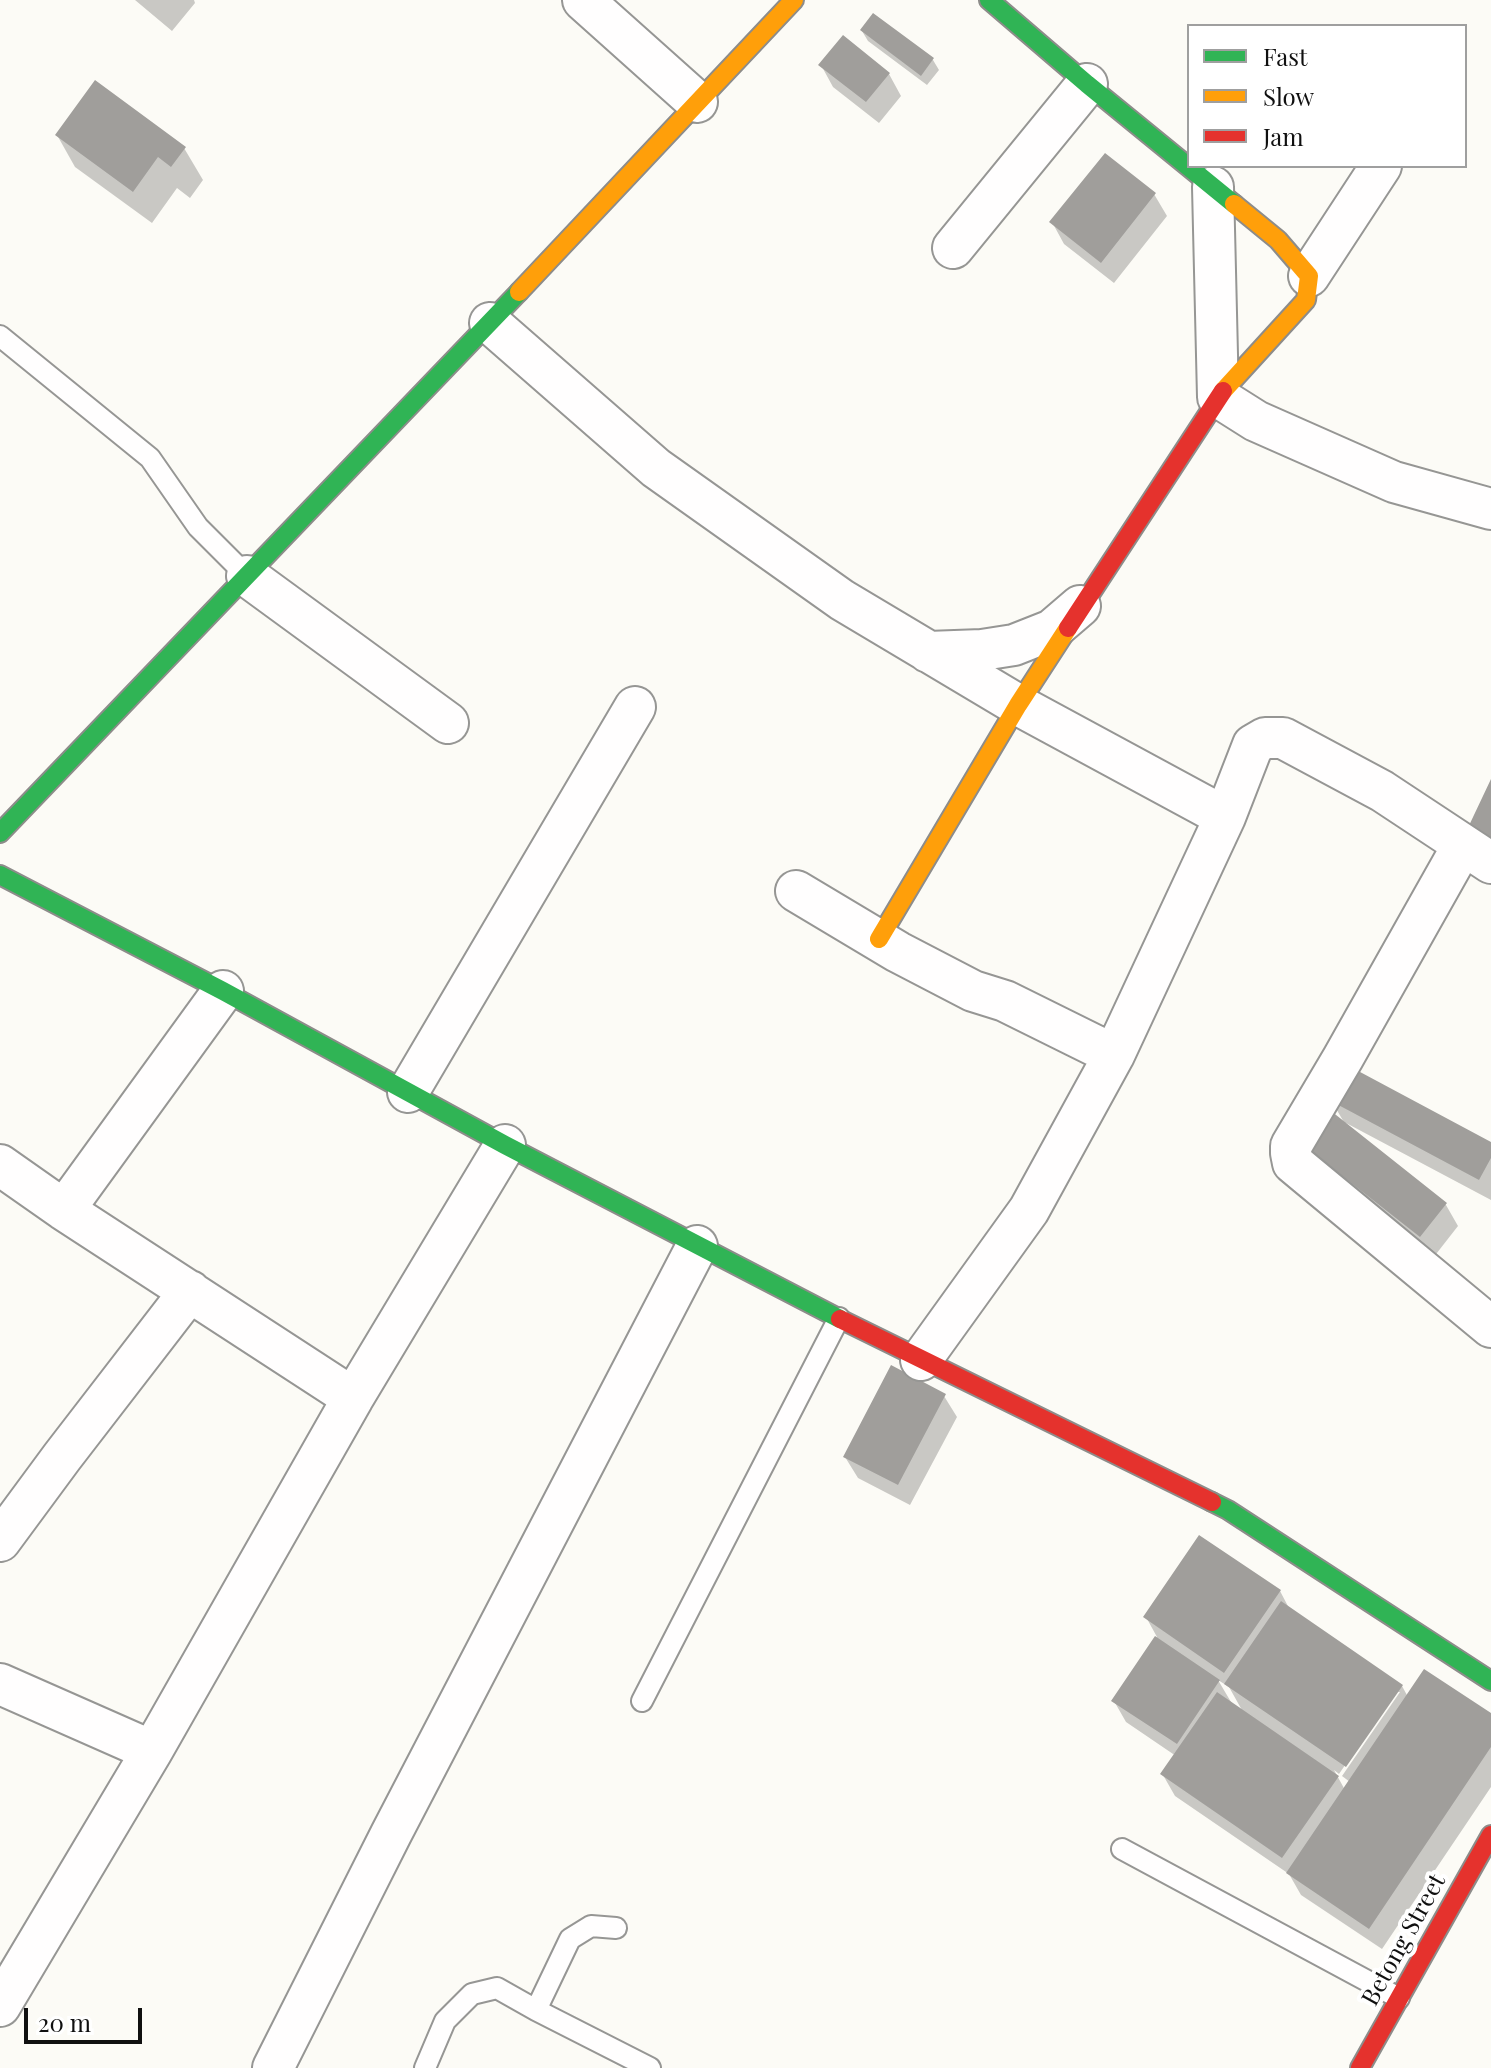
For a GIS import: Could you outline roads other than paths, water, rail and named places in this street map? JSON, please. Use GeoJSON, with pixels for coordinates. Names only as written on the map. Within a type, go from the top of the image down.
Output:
{"type":"FeatureCollection","features":[{"type":"Feature","properties":{"kind":"street"},"geometry":{"type":"LineString","coordinates":[[583,0],[697,102]]}},
{"type":"Feature","properties":{"kind":"street"},"geometry":{"type":"LineString","coordinates":[[0,833],[490,323],[794,0]]}},
{"type":"Feature","properties":{"kind":"street"},"geometry":{"type":"LineString","coordinates":[[989,0],[1187,166]]}},
{"type":"Feature","properties":{"kind":"street"},"geometry":{"type":"LineString","coordinates":[[953,248],[1087,84]]}},
{"type":"Feature","properties":{"kind":"street"},"geometry":{"type":"LineString","coordinates":[[1190,168],[1278,240],[1309,276]]}},
{"type":"Feature","properties":{"kind":"street"},"geometry":{"type":"LineString","coordinates":[[879,939],[1018,705],[1084,603],[1218,397],[1306,300],[1309,276],[1380,168]]}},
{"type":"Feature","properties":{"kind":"street"},"geometry":{"type":"LineString","coordinates":[[1213,187],[1218,397]]}},
{"type":"Feature","properties":{"kind":"street"},"geometry":{"type":"LineString","coordinates":[[490,323],[656,468],[842,600],[1018,705],[1225,817]]}},
{"type":"Feature","properties":{"kind":"street"},"geometry":{"type":"LineString","coordinates":[[1218,397],[1256,421],[1394,482],[1491,509]]}},
{"type":"Feature","properties":{"kind":"street"},"geometry":{"type":"LineString","coordinates":[[247,576],[448,723]]}},
{"type":"Feature","properties":{"kind":"street"},"geometry":{"type":"LineString","coordinates":[[928,652],[1014,645],[1052,630],[1084,603]]}},
{"type":"Feature","properties":{"kind":"street"},"geometry":{"type":"LineString","coordinates":[[408,1092],[635,707]]}},
{"type":"Feature","properties":{"kind":"street"},"geometry":{"type":"LineString","coordinates":[[921,1360],[1029,1210],[1114,1055],[1225,817],[1253,745],[1265,738],[1283,738],[1382,791],[1477,854],[1343,1058],[1291,1146],[1291,1153],[1293,1163],[1491,1327]]}},
{"type":"Feature","properties":{"kind":"street"},"geometry":{"type":"LineString","coordinates":[[0,875],[697,1246],[1228,1510],[1491,1681]]}},
{"type":"Feature","properties":{"kind":"street"},"geometry":{"type":"LineString","coordinates":[[796,891],[898,952],[973,991],[1005,1001],[1114,1055]]}},
{"type":"Feature","properties":{"kind":"street"},"geometry":{"type":"LineString","coordinates":[[64,1210],[223,991]]}},
{"type":"Feature","properties":{"kind":"street"},"geometry":{"type":"LineString","coordinates":[[0,2006],[152,1751],[353,1398],[505,1145]]}},
{"type":"Feature","properties":{"kind":"street"},"geometry":{"type":"LineString","coordinates":[[0,1165],[353,1398]]}},
{"type":"Feature","properties":{"kind":"street"},"geometry":{"type":"LineString","coordinates":[[273,2068],[398,1820],[697,1246]]}},
{"type":"Feature","properties":{"kind":"street"},"geometry":{"type":"LineString","coordinates":[[0,1541],[190,1291]]}},
{"type":"Feature","properties":{"kind":"street"},"geometry":{"type":"LineString","coordinates":[[0,1684],[152,1751]]}},
{"type":"Feature","properties":{"kind":"street","name":"Betong Street"},"geometry":{"type":"LineString","coordinates":[[1360,2068],[1491,1835]]}},
{"type":"Feature","properties":{"kind":"lane"},"geometry":{"type":"LineString","coordinates":[[0,336],[150,458],[198,527],[247,576]]}},
{"type":"Feature","properties":{"kind":"lane"},"geometry":{"type":"LineString","coordinates":[[642,1701],[839,1318]]}},
{"type":"Feature","properties":{"kind":"lane"},"geometry":{"type":"LineString","coordinates":[[1122,1849],[1399,1998]]}},
{"type":"Feature","properties":{"kind":"lane"},"geometry":{"type":"LineString","coordinates":[[536,2010],[570,1939],[591,1926],[616,1928]]}},
{"type":"Feature","properties":{"kind":"lane"},"geometry":{"type":"LineString","coordinates":[[425,2068],[445,2021],[472,1994],[497,1988],[650,2068]]}}]}
